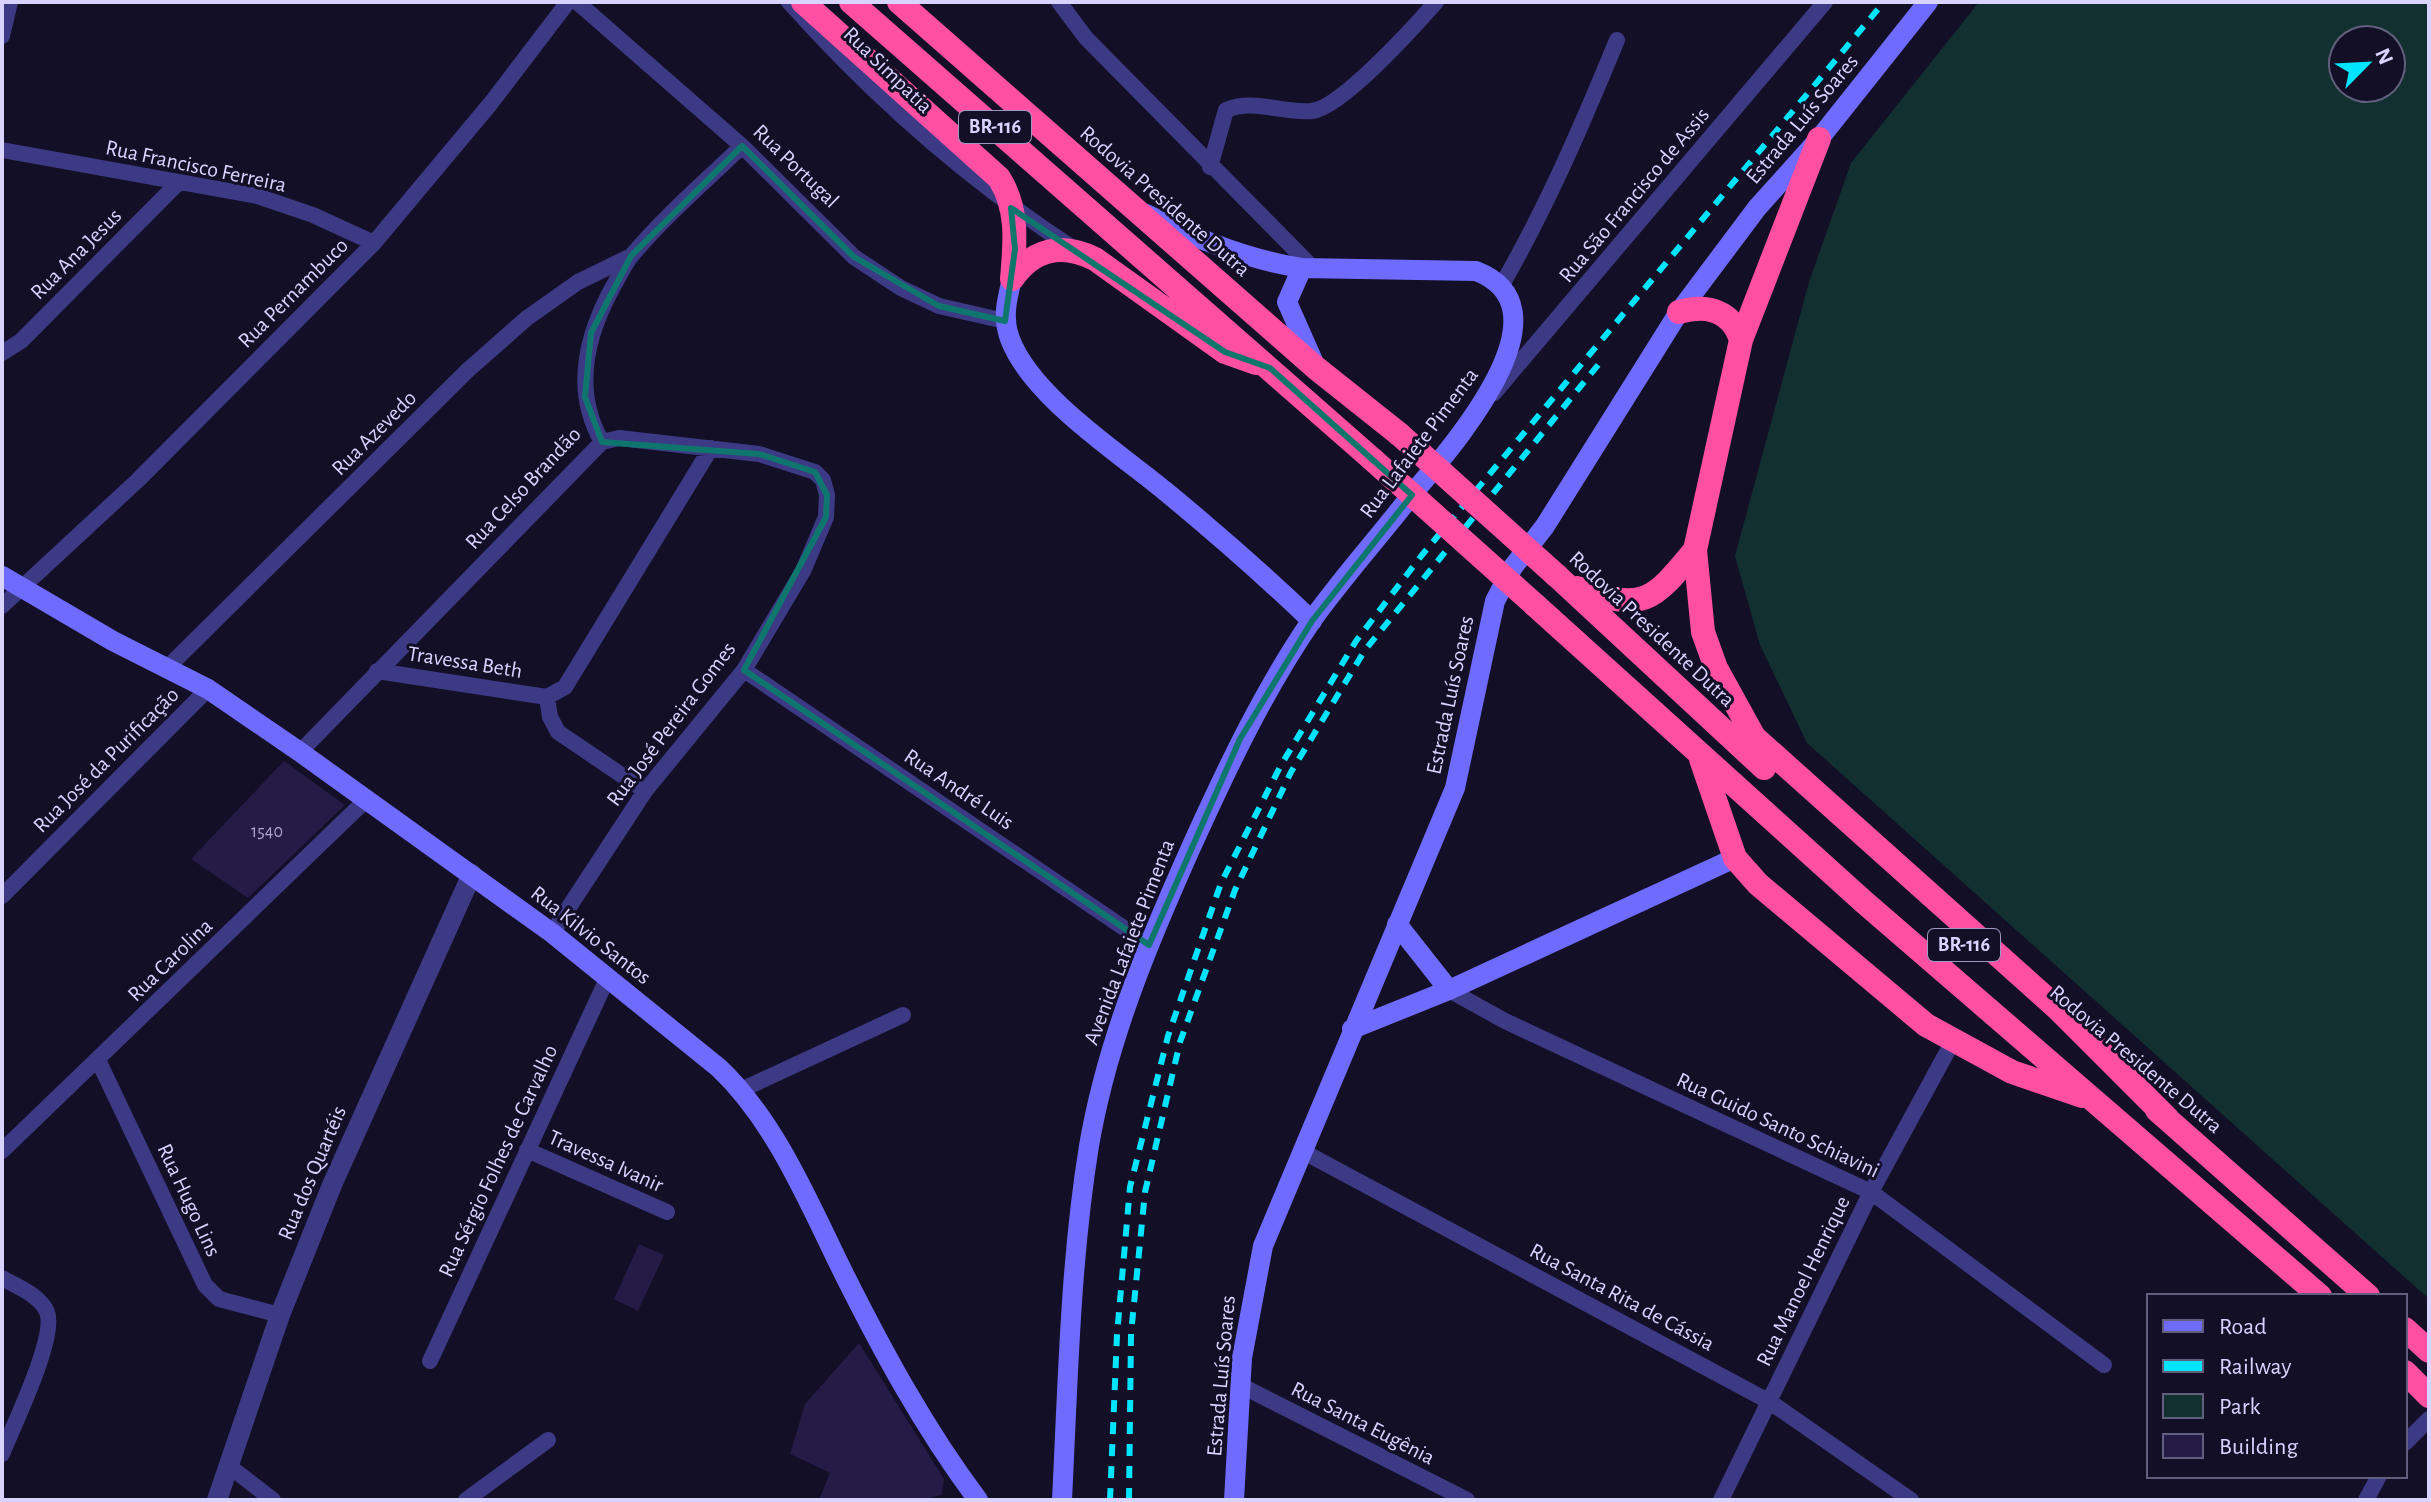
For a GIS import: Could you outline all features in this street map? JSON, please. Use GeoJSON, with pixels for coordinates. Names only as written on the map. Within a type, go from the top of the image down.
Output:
{"type":"FeatureCollection","features":[{"type":"Feature","properties":{"kind":"highway"},"geometry":{"type":"LineString","coordinates":[[803,2],[999,178],[1015,226],[1012,279]]}},
{"type":"Feature","properties":{"kind":"highway","name":"BR-116"},"geometry":{"type":"LineString","coordinates":[[851,2],[1270,368],[1700,757],[2318,1294]]}},
{"type":"Feature","properties":{"kind":"highway","name":"Rodovia Presidente Dutra"},"geometry":{"type":"LineString","coordinates":[[899,2],[1316,368],[1399,434],[1563,580],[1686,699],[2062,1032],[2167,1118],[2366,1294]]}},
{"type":"Feature","properties":{"kind":"highway"},"geometry":{"type":"LineString","coordinates":[[1819,139],[1741,340],[1695,550],[1703,632],[1728,696],[1754,737],[2057,1008],[2167,1118]]}},
{"type":"Feature","properties":{"kind":"highway"},"geometry":{"type":"LineString","coordinates":[[1012,279],[1032,257],[1054,249],[1077,250],[1095,259],[1225,352],[1270,368]]}},
{"type":"Feature","properties":{"kind":"highway"},"geometry":{"type":"LineString","coordinates":[[1679,312],[1703,308],[1716,310],[1729,318],[1741,340]]}},
{"type":"Feature","properties":{"kind":"highway"},"geometry":{"type":"LineString","coordinates":[[1563,580],[1613,601],[1637,602],[1668,583],[1695,550]]}},
{"type":"Feature","properties":{"kind":"highway"},"geometry":{"type":"LineString","coordinates":[[1700,757],[1735,858],[1758,884],[1882,992],[1953,1041],[2012,1072],[2093,1100]]}},
{"type":"Feature","properties":{"kind":"highway"},"geometry":{"type":"LineString","coordinates":[[2407,1331],[2429,1351]]}},
{"type":"Feature","properties":{"kind":"highway"},"geometry":{"type":"LineString","coordinates":[[2407,1374],[2429,1396]]}},
{"type":"Feature","properties":{"kind":"main road","name":"Estrada Luís Soares"},"geometry":{"type":"LineString","coordinates":[[1234,1500],[1240,1385],[1249,1308],[1263,1246],[1463,764],[1495,601],[1513,567],[1545,526],[1679,312],[1757,208],[1819,139],[1928,2]]}},
{"type":"Feature","properties":{"kind":"main road"},"geometry":{"type":"LineString","coordinates":[[1129,205],[1235,253],[1308,268],[1464,269],[1486,275],[1500,288]]}},
{"type":"Feature","properties":{"kind":"main road"},"geometry":{"type":"LineString","coordinates":[[1308,268],[1287,302],[1316,368]]}},
{"type":"Feature","properties":{"kind":"main road"},"geometry":{"type":"LineString","coordinates":[[1012,279],[1005,321],[1025,367],[1060,404],[1253,564],[1312,621]]}},
{"type":"Feature","properties":{"kind":"main road","name":"Rua Lafaiete Pimenta"},"geometry":{"type":"LineString","coordinates":[[1312,621],[1475,416],[1499,375],[1510,345],[1512,319],[1500,288]]}},
{"type":"Feature","properties":{"kind":"main road","name":"Rua Kilvio Santos"},"geometry":{"type":"LineString","coordinates":[[2,576],[113,641],[208,689],[300,752],[552,933],[673,1028],[741,1090],[768,1130],[885,1355],[949,1462],[978,1500]]}},
{"type":"Feature","properties":{"kind":"main road","name":"Avenida Lafaiete Pimenta"},"geometry":{"type":"LineString","coordinates":[[1062,1500],[1075,1265],[1090,1143],[1110,1053],[1149,945],[1240,739],[1312,621]]}},
{"type":"Feature","properties":{"kind":"main road"},"geometry":{"type":"LineString","coordinates":[[1352,1029],[1449,990],[1735,858]]}},
{"type":"Feature","properties":{"kind":"main road"},"geometry":{"type":"LineString","coordinates":[[1397,924],[1429,970],[1449,990]]}},
{"type":"Feature","properties":{"kind":"street"},"geometry":{"type":"LineString","coordinates":[[2,36],[10,2]]}},
{"type":"Feature","properties":{"kind":"street","name":"Rua Pernambuco"},"geometry":{"type":"LineString","coordinates":[[2,606],[138,480],[374,243],[491,103],[568,2]]}},
{"type":"Feature","properties":{"kind":"street","name":"Rua Portugal"},"geometry":{"type":"LineString","coordinates":[[577,2],[742,146],[854,257],[901,288],[939,306],[1005,321]]}},
{"type":"Feature","properties":{"kind":"street","name":"Rua Simpatia"},"geometry":{"type":"LineString","coordinates":[[789,2],[858,78],[1011,208],[1077,250]]}},
{"type":"Feature","properties":{"kind":"street"},"geometry":{"type":"LineString","coordinates":[[1059,2],[1086,38],[1308,268]]}},
{"type":"Feature","properties":{"kind":"street"},"geometry":{"type":"LineString","coordinates":[[1210,167],[1226,110],[1245,106],[1314,111],[1345,93],[1436,2]]}},
{"type":"Feature","properties":{"kind":"street","name":"Rua São Francisco de Assis"},"geometry":{"type":"LineString","coordinates":[[1475,416],[1825,2]]}},
{"type":"Feature","properties":{"kind":"street"},"geometry":{"type":"LineString","coordinates":[[1500,288],[1529,238],[1617,40]]}},
{"type":"Feature","properties":{"kind":"street","name":"Rua Celso Brandão"},"geometry":{"type":"LineString","coordinates":[[300,752],[602,442],[591,422],[585,397],[591,333],[603,305],[631,256],[742,146]]}},
{"type":"Feature","properties":{"kind":"street","name":"Rua Francisco Ferreira"},"geometry":{"type":"LineString","coordinates":[[2,150],[257,196],[313,215],[374,243]]}},
{"type":"Feature","properties":{"kind":"street","name":"Rua Ana Jesus"},"geometry":{"type":"LineString","coordinates":[[2,353],[21,341],[179,182]]}},
{"type":"Feature","properties":{"kind":"street","name":"Rua Azevedo"},"geometry":{"type":"LineString","coordinates":[[168,667],[468,370],[527,318],[565,291],[631,256]]}},
{"type":"Feature","properties":{"kind":"street","name":"Rua José Pereira Gomes"},"geometry":{"type":"LineString","coordinates":[[552,933],[645,791],[744,670],[803,571],[826,517],[827,495],[823,480],[815,472],[759,454],[619,438],[602,442]]}},
{"type":"Feature","properties":{"kind":"street"},"geometry":{"type":"LineString","coordinates":[[547,697],[565,687],[711,448]]}},
{"type":"Feature","properties":{"kind":"street","name":"Rua André Luis"},"geometry":{"type":"LineString","coordinates":[[744,670],[1149,945]]}},
{"type":"Feature","properties":{"kind":"street","name":"Travessa Beth"},"geometry":{"type":"LineString","coordinates":[[377,671],[547,697],[550,717],[558,732],[645,791]]}},
{"type":"Feature","properties":{"kind":"street","name":"Rua José da Purificação"},"geometry":{"type":"LineString","coordinates":[[2,896],[208,689]]}},
{"type":"Feature","properties":{"kind":"street","name":"Rua Carolina"},"geometry":{"type":"LineString","coordinates":[[2,1151],[367,799]]}},
{"type":"Feature","properties":{"kind":"street","name":"Rua dos Quartéis"},"geometry":{"type":"LineString","coordinates":[[217,1500],[280,1315],[338,1171],[472,874]]}},
{"type":"Feature","properties":{"kind":"street","name":"Rua Sérgio Folhes de Carvalho"},"geometry":{"type":"LineString","coordinates":[[430,1361],[607,979]]}},
{"type":"Feature","properties":{"kind":"street","name":"Rua Guido Santo Schiavini"},"geometry":{"type":"LineString","coordinates":[[1449,990],[1505,1021],[1871,1192],[2104,1365]]}},
{"type":"Feature","properties":{"kind":"street"},"geometry":{"type":"LineString","coordinates":[[741,1090],[903,1015]]}},
{"type":"Feature","properties":{"kind":"street","name":"Rua Manoel Henrique"},"geometry":{"type":"LineString","coordinates":[[1721,1500],[1871,1192],[1953,1041]]}},
{"type":"Feature","properties":{"kind":"street","name":"Rua Hugo Lins"},"geometry":{"type":"LineString","coordinates":[[98,1060],[205,1285],[219,1299],[280,1315]]}},
{"type":"Feature","properties":{"kind":"street","name":"Travessa Ivanir"},"geometry":{"type":"LineString","coordinates":[[527,1150],[667,1212]]}},
{"type":"Feature","properties":{"kind":"street","name":"Rua Santa Rita de Cássia"},"geometry":{"type":"LineString","coordinates":[[1302,1151],[1770,1402],[1911,1500]]}},
{"type":"Feature","properties":{"kind":"street"},"geometry":{"type":"LineString","coordinates":[[2,1278],[42,1304],[49,1323],[44,1347],[2,1454]]}},
{"type":"Feature","properties":{"kind":"street","name":"Rua Santa Eugênia"},"geometry":{"type":"LineString","coordinates":[[1240,1385],[1467,1500]]}},
{"type":"Feature","properties":{"kind":"street"},"geometry":{"type":"LineString","coordinates":[[2407,1441],[2429,1419]]}},
{"type":"Feature","properties":{"kind":"street"},"geometry":{"type":"LineString","coordinates":[[466,1500],[548,1440]]}},
{"type":"Feature","properties":{"kind":"street"},"geometry":{"type":"LineString","coordinates":[[229,1466],[273,1500]]}},
{"type":"Feature","properties":{"kind":"street"},"geometry":{"type":"LineString","coordinates":[[2366,1500],[2378,1478]]}},
{"type":"Feature","properties":{"kind":"highlighted area"},"geometry":{"type":"Polygon","coordinates":[[[742,146],[854,257],[939,306],[1005,321],[1015,249],[1011,208],[1225,352],[1270,368],[1412,495],[1312,621],[1240,739],[1149,945],[744,670],[826,517],[827,495],[815,472],[759,454],[602,442],[585,397],[591,333],[631,256],[742,146]]]}},
{"type":"Feature","properties":{"kind":"green space"},"geometry":{"type":"Polygon","coordinates":[[[1979,2],[2429,2],[2429,1299],[1807,743],[1760,645],[1735,556],[1809,282],[1851,163],[1979,2]]]}},
{"type":"Feature","properties":{"kind":"building"},"geometry":{"type":"Polygon","coordinates":[[[284,761],[345,805],[248,898],[191,859],[284,761]]]}},
{"type":"Feature","properties":{"kind":"building"},"geometry":{"type":"Polygon","coordinates":[[[639,1244],[664,1255],[638,1311],[614,1299],[639,1244]]]}},
{"type":"Feature","properties":{"kind":"building"},"geometry":{"type":"Polygon","coordinates":[[[859,1343],[944,1479],[942,1495],[918,1500],[819,1500],[830,1473],[790,1454],[805,1404],[859,1343]]]}},
{"type":"Feature","properties":{"kind":"railway"},"geometry":{"type":"LineString","coordinates":[[1110,1500],[1117,1335],[1130,1187],[1168,1036],[1221,883],[1281,765],[1356,641],[1422,555],[1884,2]]}},
{"type":"Feature","properties":{"kind":"railway"},"geometry":{"type":"LineString","coordinates":[[1129,1500],[1131,1334],[1145,1192],[1180,1042],[1235,890],[1291,772],[1365,650],[1603,359]]}}]}
